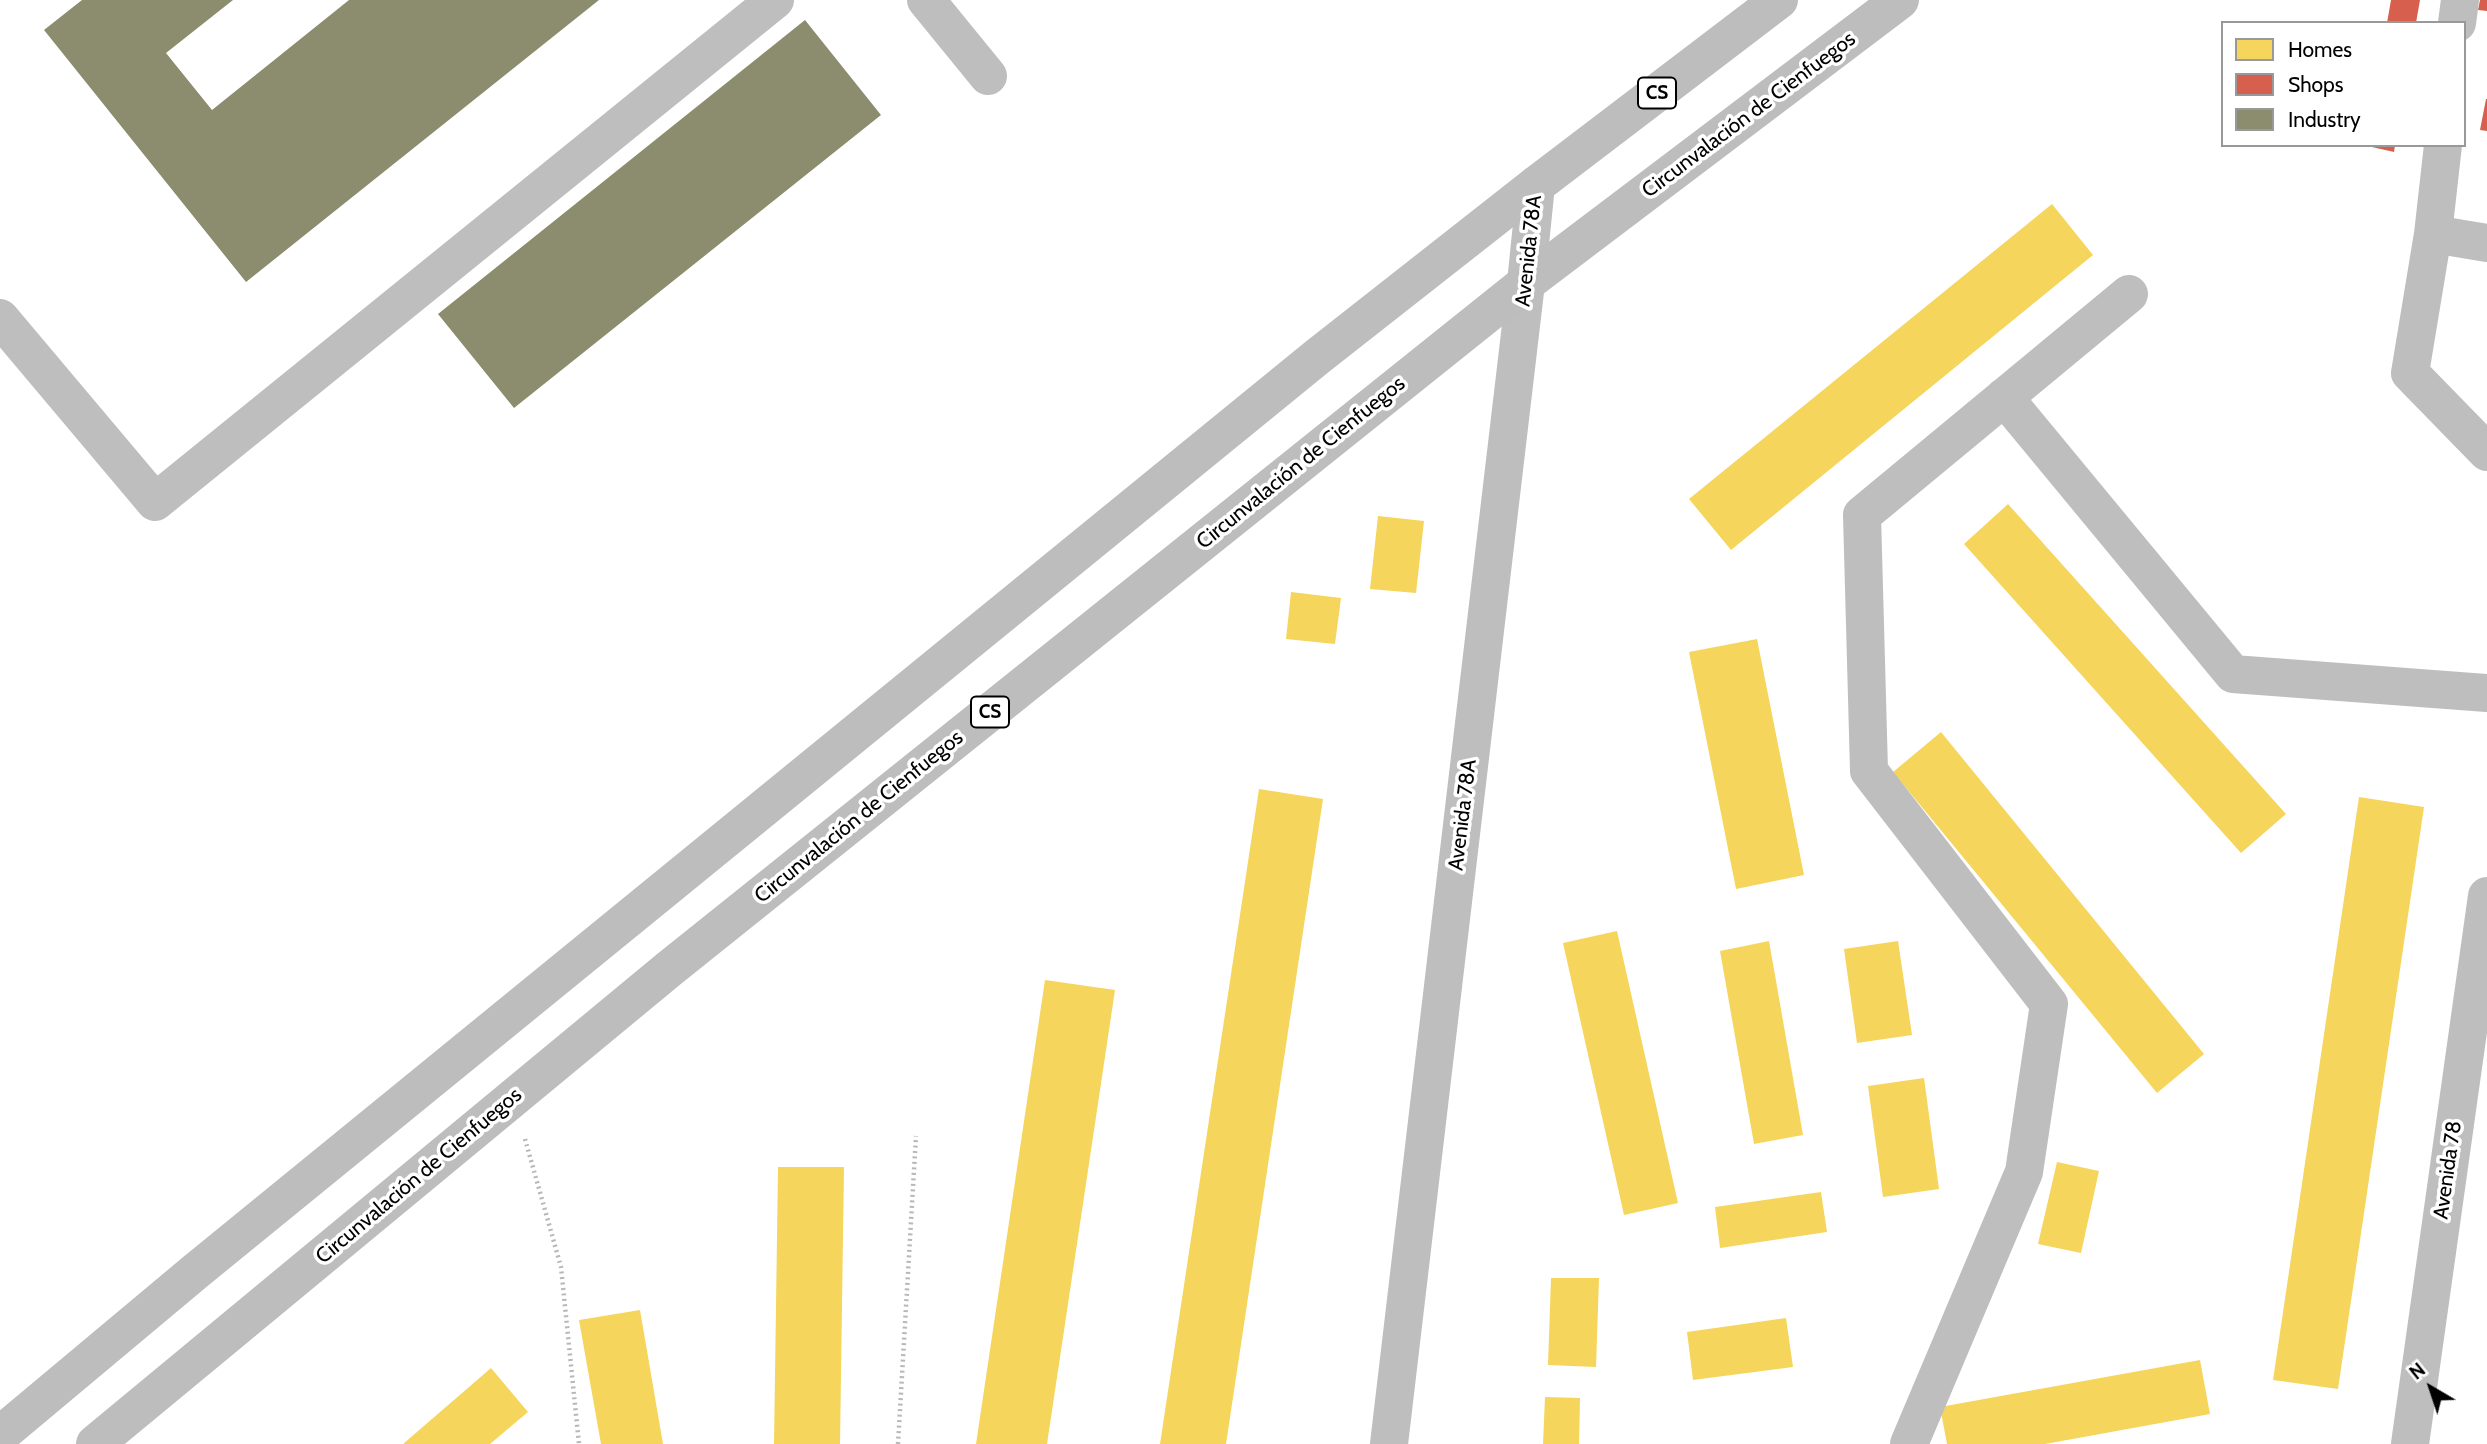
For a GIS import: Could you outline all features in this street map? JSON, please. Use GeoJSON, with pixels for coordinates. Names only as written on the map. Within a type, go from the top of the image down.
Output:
{"type":"FeatureCollection","features":[{"type":"Feature","properties":{"kind":"highway","name":"CS"},"geometry":{"type":"LineString","coordinates":[[0,1435],[196,1271],[1317,357],[1536,185],[1779,0]]}},
{"type":"Feature","properties":{"kind":"highway","name":"Circunvalación de Cienfuegos"},"geometry":{"type":"LineString","coordinates":[[95,1444],[680,960],[1526,282],[1899,0]]}},
{"type":"Feature","properties":{"kind":"street"},"geometry":{"type":"LineString","coordinates":[[0,318],[155,502],[775,0]]}},
{"type":"Feature","properties":{"kind":"street"},"geometry":{"type":"LineString","coordinates":[[926,0],[988,76]]}},
{"type":"Feature","properties":{"kind":"street"},"geometry":{"type":"LineString","coordinates":[[2457,21],[2460,0]]}},
{"type":"Feature","properties":{"kind":"street"},"geometry":{"type":"LineString","coordinates":[[2443,147],[2433,234],[2410,373],[2487,452]]}},
{"type":"Feature","properties":{"kind":"street","name":"Avenida 78A"},"geometry":{"type":"LineString","coordinates":[[1389,1444],[1536,185]]}},
{"type":"Feature","properties":{"kind":"street"},"geometry":{"type":"LineString","coordinates":[[2433,234],[2487,243]]}},
{"type":"Feature","properties":{"kind":"street"},"geometry":{"type":"LineString","coordinates":[[1909,1444],[2024,1172],[2049,1004],[1869,771],[1862,515],[2129,294]]}},
{"type":"Feature","properties":{"kind":"street"},"geometry":{"type":"LineString","coordinates":[[2004,397],[2233,674],[2487,693]]}},
{"type":"Feature","properties":{"kind":"street","name":"Avenida 78"},"geometry":{"type":"LineString","coordinates":[[2410,1444],[2478,1020],[2487,896]]}},
{"type":"Feature","properties":{"kind":"path"},"geometry":{"type":"LineString","coordinates":[[514,1097],[561,1267],[579,1444]]}},
{"type":"Feature","properties":{"kind":"path"},"geometry":{"type":"LineString","coordinates":[[898,1444],[916,1136]]}},
{"type":"Feature","properties":{"kind":"building: Homes"},"geometry":{"type":"Polygon","coordinates":[[[2052,204],[2093,255],[1731,550],[1689,499],[2052,204]]]}},
{"type":"Feature","properties":{"kind":"building: Homes"},"geometry":{"type":"Polygon","coordinates":[[[2008,504],[2286,814],[2241,853],[1964,544],[2008,504]]]}},
{"type":"Feature","properties":{"kind":"building: Homes"},"geometry":{"type":"Polygon","coordinates":[[[1378,516],[1424,521],[1416,593],[1370,589],[1378,516]]]}},
{"type":"Feature","properties":{"kind":"building: Homes"},"geometry":{"type":"Polygon","coordinates":[[[1291,592],[1341,598],[1335,644],[1286,639],[1291,592]]]}},
{"type":"Feature","properties":{"kind":"building: Homes"},"geometry":{"type":"Polygon","coordinates":[[[1757,639],[1804,875],[1736,889],[1689,652],[1757,639]]]}},
{"type":"Feature","properties":{"kind":"building: Homes"},"geometry":{"type":"Polygon","coordinates":[[[1941,732],[2204,1054],[2157,1093],[1893,772],[1941,732]]]}},
{"type":"Feature","properties":{"kind":"building: Homes"},"geometry":{"type":"Polygon","coordinates":[[[1259,789],[1323,799],[1226,1444],[1160,1444],[1259,789]]]}},
{"type":"Feature","properties":{"kind":"building: Homes"},"geometry":{"type":"Polygon","coordinates":[[[2359,797],[2424,807],[2338,1389],[2273,1380],[2359,797]]]}},
{"type":"Feature","properties":{"kind":"building: Homes"},"geometry":{"type":"Polygon","coordinates":[[[1617,931],[1678,1203],[1624,1215],[1563,943],[1617,931]]]}},
{"type":"Feature","properties":{"kind":"building: Homes"},"geometry":{"type":"Polygon","coordinates":[[[1769,941],[1803,1135],[1754,1144],[1720,951],[1769,941]]]}},
{"type":"Feature","properties":{"kind":"building: Homes"},"geometry":{"type":"Polygon","coordinates":[[[1898,941],[1912,1035],[1857,1043],[1844,949],[1898,941]]]}},
{"type":"Feature","properties":{"kind":"building: Homes"},"geometry":{"type":"Polygon","coordinates":[[[1045,980],[1115,990],[1047,1444],[976,1444],[1045,980]]]}},
{"type":"Feature","properties":{"kind":"building: Homes"},"geometry":{"type":"Polygon","coordinates":[[[1924,1078],[1939,1189],[1883,1197],[1868,1086],[1924,1078]]]}},
{"type":"Feature","properties":{"kind":"building: Homes"},"geometry":{"type":"Polygon","coordinates":[[[2057,1162],[2099,1171],[2081,1253],[2038,1244],[2057,1162]]]}},
{"type":"Feature","properties":{"kind":"building: Homes"},"geometry":{"type":"Polygon","coordinates":[[[778,1167],[844,1167],[840,1444],[774,1444],[778,1167]]]}},
{"type":"Feature","properties":{"kind":"building: Homes"},"geometry":{"type":"Polygon","coordinates":[[[1821,1192],[1827,1232],[1720,1248],[1715,1207],[1821,1192]]]}},
{"type":"Feature","properties":{"kind":"building: Homes"},"geometry":{"type":"Polygon","coordinates":[[[1551,1278],[1599,1278],[1596,1367],[1548,1365],[1551,1278]]]}},
{"type":"Feature","properties":{"kind":"building: Homes"},"geometry":{"type":"Polygon","coordinates":[[[640,1310],[663,1444],[601,1444],[579,1320],[640,1310]]]}},
{"type":"Feature","properties":{"kind":"building: Homes"},"geometry":{"type":"Polygon","coordinates":[[[1786,1318],[1793,1367],[1693,1380],[1687,1332],[1786,1318]]]}},
{"type":"Feature","properties":{"kind":"building: Homes"},"geometry":{"type":"Polygon","coordinates":[[[2200,1360],[2210,1414],[2045,1444],[1947,1444],[1940,1407],[2200,1360]]]}},
{"type":"Feature","properties":{"kind":"building: Homes"},"geometry":{"type":"Polygon","coordinates":[[[491,1368],[528,1412],[490,1444],[403,1444],[491,1368]]]}},
{"type":"Feature","properties":{"kind":"building: Homes"},"geometry":{"type":"Polygon","coordinates":[[[1545,1397],[1580,1398],[1579,1444],[1543,1444],[1545,1397]]]}},
{"type":"Feature","properties":{"kind":"building: Shops"},"geometry":{"type":"Polygon","coordinates":[[[2391,0],[2420,0],[2416,21],[2387,21],[2391,0]]]}},
{"type":"Feature","properties":{"kind":"building: Shops"},"geometry":{"type":"Polygon","coordinates":[[[2480,0],[2487,0],[2487,11],[2478,10],[2480,0]]]}},
{"type":"Feature","properties":{"kind":"building: Shops"},"geometry":{"type":"Polygon","coordinates":[[[2487,99],[2487,131],[2480,130],[2487,99]]]}},
{"type":"Feature","properties":{"kind":"building: Shops"},"geometry":{"type":"Polygon","coordinates":[[[2372,147],[2395,147],[2394,152],[2372,147]]]}},
{"type":"Feature","properties":{"kind":"building: Industry"},"geometry":{"type":"Polygon","coordinates":[[[82,0],[233,0],[166,53],[212,110],[349,0],[599,0],[246,282],[44,30],[82,0]]]}},
{"type":"Feature","properties":{"kind":"building: Industry"},"geometry":{"type":"Polygon","coordinates":[[[805,20],[881,115],[514,408],[438,314],[805,20]]]}}]}
